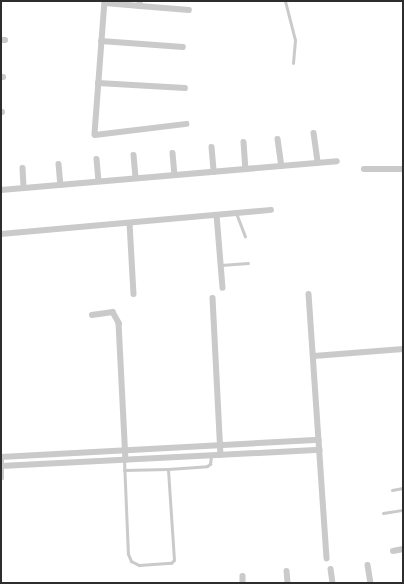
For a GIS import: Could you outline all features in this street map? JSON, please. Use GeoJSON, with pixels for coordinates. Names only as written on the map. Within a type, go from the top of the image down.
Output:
{"type":"FeatureCollection","features":[{"type":"Feature","properties":{"kind":"street"},"geometry":{"type":"LineString","coordinates":[[186,124],[94,135],[105,2],[140,3],[189,10]]}},
{"type":"Feature","properties":{"kind":"street"},"geometry":{"type":"LineString","coordinates":[[101,41],[183,47]]}},
{"type":"Feature","properties":{"kind":"street"},"geometry":{"type":"LineString","coordinates":[[98,83],[185,88]]}},
{"type":"Feature","properties":{"kind":"street"},"geometry":{"type":"LineString","coordinates":[[314,133],[318,163]]}},
{"type":"Feature","properties":{"kind":"street"},"geometry":{"type":"LineString","coordinates":[[278,139],[282,166]]}},
{"type":"Feature","properties":{"kind":"street"},"geometry":{"type":"LineString","coordinates":[[244,142],[246,169]]}},
{"type":"Feature","properties":{"kind":"street"},"geometry":{"type":"LineString","coordinates":[[212,147],[214,172]]}},
{"type":"Feature","properties":{"kind":"street"},"geometry":{"type":"LineString","coordinates":[[173,153],[175,175]]}},
{"type":"Feature","properties":{"kind":"street"},"geometry":{"type":"LineString","coordinates":[[134,155],[136,178]]}},
{"type":"Feature","properties":{"kind":"street"},"geometry":{"type":"LineString","coordinates":[[97,159],[99,181]]}},
{"type":"Feature","properties":{"kind":"street"},"geometry":{"type":"LineString","coordinates":[[1,190],[337,161]]}},
{"type":"Feature","properties":{"kind":"street"},"geometry":{"type":"LineString","coordinates":[[59,164],[61,184]]}},
{"type":"Feature","properties":{"kind":"street"},"geometry":{"type":"LineString","coordinates":[[23,168],[24,188]]}},
{"type":"Feature","properties":{"kind":"street"},"geometry":{"type":"LineString","coordinates":[[364,169],[403,169]]}},
{"type":"Feature","properties":{"kind":"street"},"geometry":{"type":"LineString","coordinates":[[1,234],[271,210]]}},
{"type":"Feature","properties":{"kind":"street"},"geometry":{"type":"LineString","coordinates":[[217,215],[223,288]]}},
{"type":"Feature","properties":{"kind":"street"},"geometry":{"type":"LineString","coordinates":[[130,223],[134,294]]}},
{"type":"Feature","properties":{"kind":"street"},"geometry":{"type":"LineString","coordinates":[[309,294],[327,558]]}},
{"type":"Feature","properties":{"kind":"street"},"geometry":{"type":"LineString","coordinates":[[213,298],[221,455]]}},
{"type":"Feature","properties":{"kind":"street"},"geometry":{"type":"LineString","coordinates":[[92,315],[113,312],[119,323],[125,460]]}},
{"type":"Feature","properties":{"kind":"street"},"geometry":{"type":"LineString","coordinates":[[314,356],[403,349]]}},
{"type":"Feature","properties":{"kind":"street"},"geometry":{"type":"LineString","coordinates":[[1,457],[319,440]]}},
{"type":"Feature","properties":{"kind":"street"},"geometry":{"type":"LineString","coordinates":[[1,466],[320,450]]}},
{"type":"Feature","properties":{"kind":"street"},"geometry":{"type":"LineString","coordinates":[[48,454],[49,464]]}},
{"type":"Feature","properties":{"kind":"street"},"geometry":{"type":"LineString","coordinates":[[392,551],[403,550]]}},
{"type":"Feature","properties":{"kind":"street"},"geometry":{"type":"LineString","coordinates":[[368,565],[371,583]]}},
{"type":"Feature","properties":{"kind":"street"},"geometry":{"type":"LineString","coordinates":[[331,569],[332,583]]}},
{"type":"Feature","properties":{"kind":"street"},"geometry":{"type":"LineString","coordinates":[[287,571],[288,583]]}},
{"type":"Feature","properties":{"kind":"street"},"geometry":{"type":"LineString","coordinates":[[243,576],[243,583]]}},
{"type":"Feature","properties":{"kind":"lane"},"geometry":{"type":"LineString","coordinates":[[285,1],[295,40],[293,63]]}},
{"type":"Feature","properties":{"kind":"lane"},"geometry":{"type":"LineString","coordinates":[[236,213],[245,236]]}},
{"type":"Feature","properties":{"kind":"lane"},"geometry":{"type":"LineString","coordinates":[[221,265],[248,263]]}},
{"type":"Feature","properties":{"kind":"lane"},"geometry":{"type":"LineString","coordinates":[[124,470],[207,466],[210,464],[211,456]]}},
{"type":"Feature","properties":{"kind":"lane"},"geometry":{"type":"LineString","coordinates":[[1,457],[2,478]]}},
{"type":"Feature","properties":{"kind":"lane"},"geometry":{"type":"LineString","coordinates":[[125,460],[124,470],[128,554],[130,561],[139,565],[171,564],[174,560],[168,469]]}},
{"type":"Feature","properties":{"kind":"lane"},"geometry":{"type":"LineString","coordinates":[[392,490],[403,488]]}},
{"type":"Feature","properties":{"kind":"lane"},"geometry":{"type":"LineString","coordinates":[[383,513],[403,510]]}}]}
